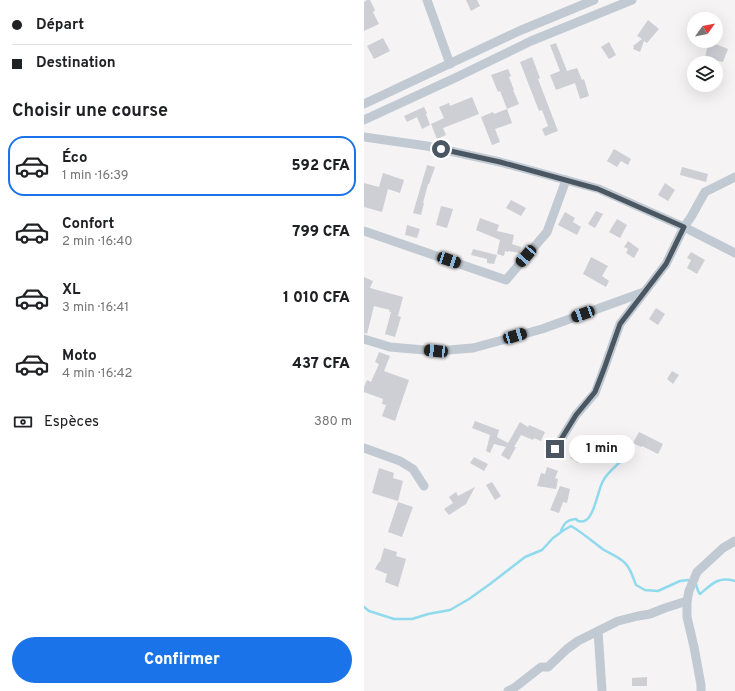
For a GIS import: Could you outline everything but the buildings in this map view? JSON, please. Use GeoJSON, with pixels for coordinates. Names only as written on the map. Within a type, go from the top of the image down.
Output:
{"type":"FeatureCollection","features":[{"type":"Feature","properties":{"kind":"street"},"geometry":{"type":"LineString","coordinates":[[427,0],[450,64]]}},
{"type":"Feature","properties":{"kind":"street"},"geometry":{"type":"LineString","coordinates":[[364,104],[519,31],[594,0]]}},
{"type":"Feature","properties":{"kind":"street"},"geometry":{"type":"LineString","coordinates":[[364,120],[457,77],[531,40],[632,0]]}},
{"type":"Feature","properties":{"kind":"street"},"geometry":{"type":"LineString","coordinates":[[364,136],[427,146],[500,162],[598,189],[684,227],[735,253]]}},
{"type":"Feature","properties":{"kind":"street"},"geometry":{"type":"LineString","coordinates":[[555,449],[576,415],[595,392],[620,324],[666,264],[684,227],[705,192],[735,177]]}},
{"type":"Feature","properties":{"kind":"street"},"geometry":{"type":"LineString","coordinates":[[364,231],[506,280],[547,232],[566,180]]}},
{"type":"Feature","properties":{"kind":"street"},"geometry":{"type":"LineString","coordinates":[[364,339],[390,347],[436,351],[473,348],[542,329],[645,292]]}},
{"type":"Feature","properties":{"kind":"street"},"geometry":{"type":"LineString","coordinates":[[364,448],[400,461],[413,469],[424,486]]}},
{"type":"Feature","properties":{"kind":"street"},"geometry":{"type":"LineString","coordinates":[[701,691],[694,647],[687,617],[687,601],[689,591],[697,572],[723,548],[735,541]]}},
{"type":"Feature","properties":{"kind":"street"},"geometry":{"type":"LineString","coordinates":[[508,691],[541,667],[548,667],[567,649],[598,630],[618,621],[650,614],[687,601]]}},
{"type":"Feature","properties":{"kind":"street"},"geometry":{"type":"LineString","coordinates":[[598,630],[602,691]]}},
{"type":"Feature","properties":{"kind":"waterway"},"geometry":{"type":"LineString","coordinates":[[561,531],[565,524],[570,520],[576,519],[578,521],[582,521],[587,519],[593,510],[601,485],[605,478],[620,462]]}},
{"type":"Feature","properties":{"kind":"waterway"},"geometry":{"type":"LineString","coordinates":[[364,607],[369,611],[394,619],[412,619],[450,610],[469,599],[525,557],[542,550],[553,538],[571,526],[604,550],[623,561],[629,568],[636,585],[645,590],[658,591],[680,581],[688,580],[696,584],[700,594],[712,584],[720,580],[735,581]]}},
{"type":"Feature","properties":{"kind":"route"},"geometry":{"type":"LineString","coordinates":[[441,149],[500,162],[598,189],[684,227],[666,264],[620,324],[595,392],[576,415],[555,449]]}}]}
